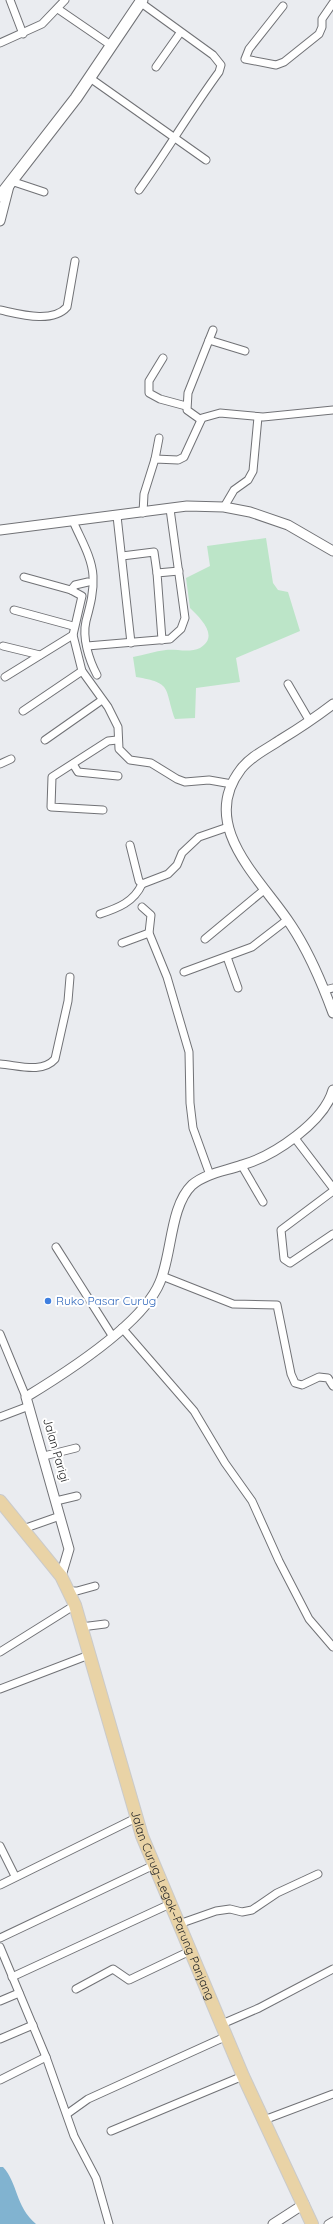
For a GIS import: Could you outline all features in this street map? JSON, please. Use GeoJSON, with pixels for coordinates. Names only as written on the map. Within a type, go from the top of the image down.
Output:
{"type":"FeatureCollection","features":[{"type":"Feature","properties":{"kind":"main road"},"geometry":{"type":"LineString","coordinates":[[0,196],[90,78],[141,2]]}},
{"type":"Feature","properties":{"kind":"main road","name":"Jalan Curug–Legok–Parung Panjang"},"geometry":{"type":"LineString","coordinates":[[0,1501],[61,1576],[75,1605],[136,1818],[170,1904],[243,2076],[304,2204],[312,2224]]}},
{"type":"Feature","properties":{"kind":"street"},"geometry":{"type":"LineString","coordinates":[[10,0],[23,34]]}},
{"type":"Feature","properties":{"kind":"street"},"geometry":{"type":"LineString","coordinates":[[0,43],[23,34],[42,24],[65,0]]}},
{"type":"Feature","properties":{"kind":"street"},"geometry":{"type":"LineString","coordinates":[[139,190],[221,66],[220,61],[213,55],[180,33],[141,2]]}},
{"type":"Feature","properties":{"kind":"street"},"geometry":{"type":"LineString","coordinates":[[283,6],[249,49],[246,58],[276,65],[284,62],[319,34],[322,28],[322,18],[333,3]]}},
{"type":"Feature","properties":{"kind":"street"},"geometry":{"type":"LineString","coordinates":[[58,9],[112,46]]}},
{"type":"Feature","properties":{"kind":"street"},"geometry":{"type":"LineString","coordinates":[[156,67],[180,33]]}},
{"type":"Feature","properties":{"kind":"street"},"geometry":{"type":"LineString","coordinates":[[90,78],[206,160]]}},
{"type":"Feature","properties":{"kind":"street"},"geometry":{"type":"LineString","coordinates":[[0,221],[10,183],[44,192]]}},
{"type":"Feature","properties":{"kind":"street"},"geometry":{"type":"LineString","coordinates":[[0,310],[27,316],[58,315],[67,307],[75,261]]}},
{"type":"Feature","properties":{"kind":"street"},"geometry":{"type":"LineString","coordinates":[[200,420],[187,410],[186,406],[188,393],[213,330]]}},
{"type":"Feature","properties":{"kind":"street"},"geometry":{"type":"LineString","coordinates":[[210,340],[245,350]]}},
{"type":"Feature","properties":{"kind":"street"},"geometry":{"type":"LineString","coordinates":[[163,358],[149,381],[149,393],[160,399],[186,406]]}},
{"type":"Feature","properties":{"kind":"street"},"geometry":{"type":"LineString","coordinates":[[155,459],[178,460],[184,457],[200,420],[220,413],[258,417],[333,410]]}},
{"type":"Feature","properties":{"kind":"street"},"geometry":{"type":"LineString","coordinates":[[224,507],[234,490],[248,480],[253,471],[258,417]]}},
{"type":"Feature","properties":{"kind":"street"},"geometry":{"type":"LineString","coordinates":[[143,513],[144,494],[155,459],[159,438]]}},
{"type":"Feature","properties":{"kind":"street"},"geometry":{"type":"LineString","coordinates":[[0,530],[204,505],[250,512],[288,526],[333,551]]}},
{"type":"Feature","properties":{"kind":"street"},"geometry":{"type":"LineString","coordinates":[[87,646],[170,639],[181,629],[185,618],[170,509]]}},
{"type":"Feature","properties":{"kind":"street"},"geometry":{"type":"LineString","coordinates":[[117,516],[131,643]]}},
{"type":"Feature","properties":{"kind":"street"},"geometry":{"type":"LineString","coordinates":[[73,521],[91,562],[93,573],[93,594],[85,623],[90,661],[97,675]]}},
{"type":"Feature","properties":{"kind":"street"},"geometry":{"type":"LineString","coordinates":[[122,556],[154,552],[162,640]]}},
{"type":"Feature","properties":{"kind":"street"},"geometry":{"type":"LineString","coordinates":[[157,573],[179,571]]}},
{"type":"Feature","properties":{"kind":"street"},"geometry":{"type":"LineString","coordinates":[[24,577],[71,590],[82,596],[82,602],[73,626],[73,635],[82,670],[118,727],[119,749],[130,760],[151,763],[177,779],[186,782],[209,780],[232,784]]}},
{"type":"Feature","properties":{"kind":"street"},"geometry":{"type":"LineString","coordinates":[[71,590],[75,585],[88,582]]}},
{"type":"Feature","properties":{"kind":"street"},"geometry":{"type":"LineString","coordinates":[[14,610],[73,626]]}},
{"type":"Feature","properties":{"kind":"street"},"geometry":{"type":"LineString","coordinates":[[5,677],[73,635]]}},
{"type":"Feature","properties":{"kind":"street"},"geometry":{"type":"LineString","coordinates":[[3,646],[40,655]]}},
{"type":"Feature","properties":{"kind":"street"},"geometry":{"type":"LineString","coordinates":[[23,711],[82,670]]}},
{"type":"Feature","properties":{"kind":"street"},"geometry":{"type":"LineString","coordinates":[[288,684],[309,720]]}},
{"type":"Feature","properties":{"kind":"street"},"geometry":{"type":"LineString","coordinates":[[45,740],[102,700]]}},
{"type":"Feature","properties":{"kind":"street"},"geometry":{"type":"LineString","coordinates":[[333,704],[252,759],[241,769],[232,784],[225,801],[228,827],[235,845],[264,890],[302,942],[329,989],[333,1013]]}},
{"type":"Feature","properties":{"kind":"street"},"geometry":{"type":"LineString","coordinates":[[103,810],[51,807],[52,777],[108,741],[118,740]]}},
{"type":"Feature","properties":{"kind":"street"},"geometry":{"type":"LineString","coordinates":[[0,764],[11,759]]}},
{"type":"Feature","properties":{"kind":"street"},"geometry":{"type":"LineString","coordinates":[[73,764],[78,772],[118,776]]}},
{"type":"Feature","properties":{"kind":"street"},"geometry":{"type":"LineString","coordinates":[[100,914],[125,904],[136,896],[142,884],[168,874],[177,865],[182,853],[199,837],[228,827]]}},
{"type":"Feature","properties":{"kind":"street"},"geometry":{"type":"LineString","coordinates":[[130,845],[139,881],[142,884]]}},
{"type":"Feature","properties":{"kind":"street"},"geometry":{"type":"LineString","coordinates":[[205,939],[264,890]]}},
{"type":"Feature","properties":{"kind":"street"},"geometry":{"type":"LineString","coordinates":[[142,907],[151,915],[148,933],[167,978],[189,1052],[190,1103],[193,1128],[210,1175]]}},
{"type":"Feature","properties":{"kind":"street"},"geometry":{"type":"LineString","coordinates":[[184,972],[252,947],[287,920]]}},
{"type":"Feature","properties":{"kind":"street"},"geometry":{"type":"LineString","coordinates":[[122,943],[148,933]]}},
{"type":"Feature","properties":{"kind":"street"},"geometry":{"type":"LineString","coordinates":[[227,957],[238,988]]}},
{"type":"Feature","properties":{"kind":"street"},"geometry":{"type":"LineString","coordinates":[[0,1064],[25,1068],[48,1064],[55,1059],[68,1001],[70,976]]}},
{"type":"Feature","properties":{"kind":"street"},"geometry":{"type":"LineString","coordinates":[[26,1397],[75,1366],[113,1337],[150,1298],[162,1276],[167,1262],[181,1202],[191,1187],[210,1175],[242,1166],[262,1157],[294,1137],[330,1104],[333,1090]]}},
{"type":"Feature","properties":{"kind":"street"},"geometry":{"type":"LineString","coordinates":[[294,1137],[333,1189],[281,1230],[284,1259],[290,1263],[333,1234]]}},
{"type":"Feature","properties":{"kind":"street"},"geometry":{"type":"LineString","coordinates":[[242,1166],[263,1202]]}},
{"type":"Feature","properties":{"kind":"street"},"geometry":{"type":"LineString","coordinates":[[56,1247],[113,1337]]}},
{"type":"Feature","properties":{"kind":"street"},"geometry":{"type":"LineString","coordinates":[[162,1276],[233,1304],[277,1305],[291,1374],[295,1383],[302,1385],[321,1376],[328,1378],[333,1386]]}},
{"type":"Feature","properties":{"kind":"street"},"geometry":{"type":"LineString","coordinates":[[122,1328],[194,1411],[225,1463],[252,1501],[279,1561],[309,1619],[333,1647]]}},
{"type":"Feature","properties":{"kind":"street","name":"Jalan Parigi"},"geometry":{"type":"LineString","coordinates":[[0,1334],[29,1406],[69,1548],[61,1576]]}},
{"type":"Feature","properties":{"kind":"street"},"geometry":{"type":"LineString","coordinates":[[0,1417],[29,1406]]}},
{"type":"Feature","properties":{"kind":"street"},"geometry":{"type":"LineString","coordinates":[[44,1456],[76,1448]]}},
{"type":"Feature","properties":{"kind":"street"},"geometry":{"type":"LineString","coordinates":[[56,1501],[77,1496]]}},
{"type":"Feature","properties":{"kind":"street"},"geometry":{"type":"LineString","coordinates":[[22,1529],[60,1516]]}},
{"type":"Feature","properties":{"kind":"street"},"geometry":{"type":"LineString","coordinates":[[68,1591],[77,1591],[95,1586]]}},
{"type":"Feature","properties":{"kind":"street"},"geometry":{"type":"LineString","coordinates":[[0,1652],[75,1605]]}},
{"type":"Feature","properties":{"kind":"street"},"geometry":{"type":"LineString","coordinates":[[81,1627],[105,1624]]}},
{"type":"Feature","properties":{"kind":"street"},"geometry":{"type":"LineString","coordinates":[[0,1689],[89,1655]]}},
{"type":"Feature","properties":{"kind":"street"},"geometry":{"type":"LineString","coordinates":[[0,1885],[15,1876],[136,1818]]}},
{"type":"Feature","properties":{"kind":"street"},"geometry":{"type":"LineString","coordinates":[[0,1846],[15,1876]]}},
{"type":"Feature","properties":{"kind":"street"},"geometry":{"type":"LineString","coordinates":[[0,1938],[154,1865]]}},
{"type":"Feature","properties":{"kind":"street"},"geometry":{"type":"LineString","coordinates":[[179,1924],[216,1911],[230,1909],[242,1912],[252,1910],[277,1893],[318,1874]]}},
{"type":"Feature","properties":{"kind":"street"},"geometry":{"type":"LineString","coordinates":[[12,1978],[170,1904]]}},
{"type":"Feature","properties":{"kind":"street"},"geometry":{"type":"LineString","coordinates":[[0,1948],[46,2057],[74,2136],[96,2178],[109,2224]]}},
{"type":"Feature","properties":{"kind":"street"},"geometry":{"type":"LineString","coordinates":[[76,1989],[113,1969],[129,1980],[190,1952]]}},
{"type":"Feature","properties":{"kind":"street"},"geometry":{"type":"LineString","coordinates":[[222,2024],[259,2008],[333,1969]]}},
{"type":"Feature","properties":{"kind":"street"},"geometry":{"type":"LineString","coordinates":[[0,2001],[18,1993]]}},
{"type":"Feature","properties":{"kind":"street"},"geometry":{"type":"LineString","coordinates":[[0,2039],[33,2025]]}},
{"type":"Feature","properties":{"kind":"street"},"geometry":{"type":"LineString","coordinates":[[67,2114],[88,2099],[227,2036]]}},
{"type":"Feature","properties":{"kind":"street"},"geometry":{"type":"LineString","coordinates":[[0,2080],[46,2057]]}},
{"type":"Feature","properties":{"kind":"street"},"geometry":{"type":"LineString","coordinates":[[111,2130],[243,2076]]}},
{"type":"Feature","properties":{"kind":"street"},"geometry":{"type":"LineString","coordinates":[[264,2120],[333,2094]]}},
{"type":"Feature","properties":{"kind":"street"},"geometry":{"type":"LineString","coordinates":[[273,2224],[304,2204]]}},
{"type":"Feature","properties":{"kind":"street"},"geometry":{"type":"LineString","coordinates":[[328,2224],[333,2221]]}},
{"type":"Feature","properties":{"kind":"green space"},"geometry":{"type":"Polygon","coordinates":[[[266,538],[273,583],[278,590],[288,592],[300,631],[236,658],[240,682],[196,688],[195,718],[175,719],[168,694],[162,685],[148,679],[136,677],[133,657],[166,650],[187,651],[200,648],[206,643],[208,633],[206,627],[190,608],[186,578],[210,566],[207,546],[266,538]]]}},
{"type":"Feature","properties":{"kind":"water"},"geometry":{"type":"Polygon","coordinates":[[[0,2167],[3,2167],[8,2173],[24,2210],[36,2224],[0,2224],[0,2167]]]}},
{"type":"Feature","properties":{"kind":"place","name":"Ruko Pasar Curug"},"geometry":{"type":"Point","coordinates":[48,1301]}}]}
